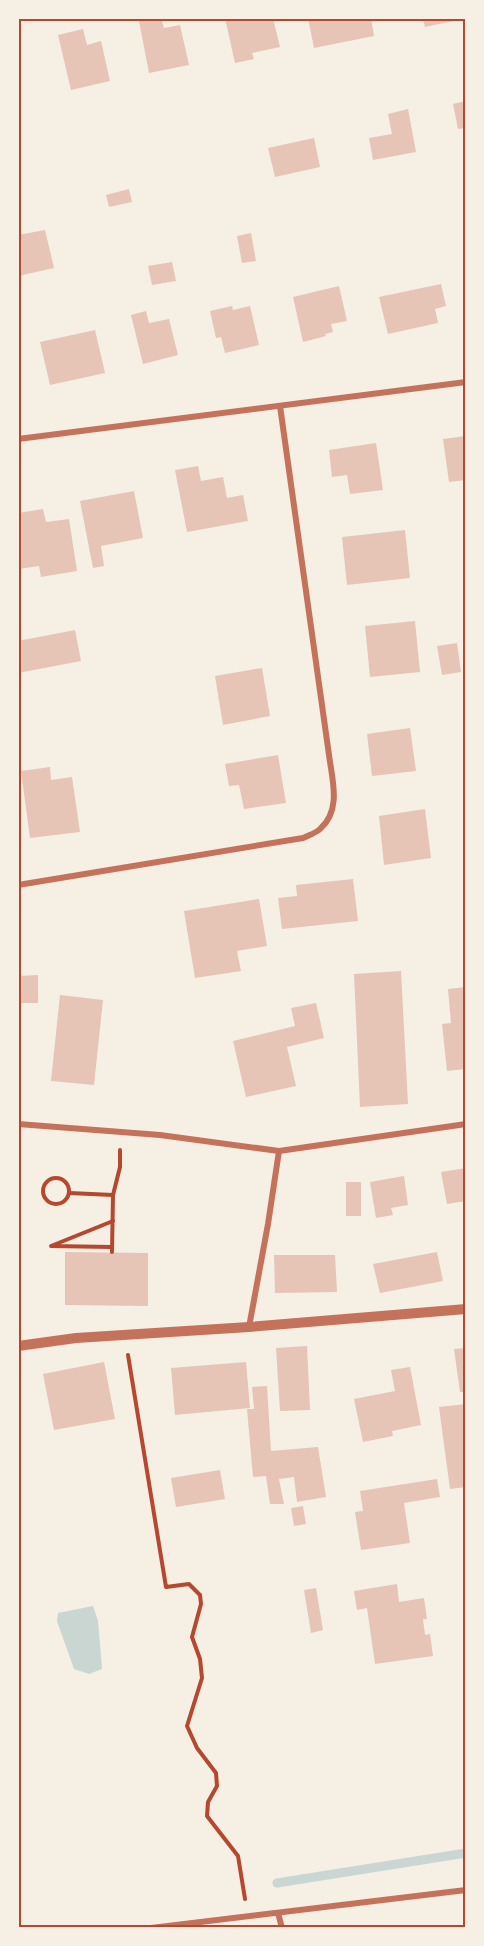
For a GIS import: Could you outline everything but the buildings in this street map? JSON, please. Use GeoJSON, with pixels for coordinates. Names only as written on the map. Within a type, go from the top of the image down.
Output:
{"type":"FeatureCollection","features":[{"type":"Feature","properties":{"kind":"street"},"geometry":{"type":"LineString","coordinates":[[18,440],[466,382]]}},
{"type":"Feature","properties":{"kind":"street"},"geometry":{"type":"LineString","coordinates":[[18,885],[303,838],[320,829],[330,817],[334,801],[329,755],[280,406]]}},
{"type":"Feature","properties":{"kind":"street"},"geometry":{"type":"LineString","coordinates":[[18,1124],[121,1132],[279,1151],[466,1124]]}},
{"type":"Feature","properties":{"kind":"street"},"geometry":{"type":"LineString","coordinates":[[249,1327],[279,1151]]}},
{"type":"Feature","properties":{"kind":"street"},"geometry":{"type":"LineString","coordinates":[[18,1346],[76,1338],[466,1310]]}},
{"type":"Feature","properties":{"kind":"street"},"geometry":{"type":"LineString","coordinates":[[151,1928],[466,1890]]}},
{"type":"Feature","properties":{"kind":"street"},"geometry":{"type":"LineString","coordinates":[[278,1913],[282,1928]]}},
{"type":"Feature","properties":{"kind":"path"},"geometry":{"type":"LineString","coordinates":[[112,1252],[113,1195],[120,1167],[121,1132]]}},
{"type":"Feature","properties":{"kind":"path"},"geometry":{"type":"LineString","coordinates":[[56,1178],[65,1181],[69,1193],[66,1200],[56,1204],[47,1201],[42,1191],[46,1182],[56,1178]]}},
{"type":"Feature","properties":{"kind":"path"},"geometry":{"type":"LineString","coordinates":[[69,1193],[113,1195]]}},
{"type":"Feature","properties":{"kind":"path"},"geometry":{"type":"LineString","coordinates":[[112,1221],[51,1246],[112,1246]]}},
{"type":"Feature","properties":{"kind":"path"},"geometry":{"type":"LineString","coordinates":[[128,1355],[166,1587],[189,1584],[200,1595],[201,1604],[192,1637],[200,1659],[202,1678],[187,1726],[197,1748],[216,1773],[216,1786],[208,1802],[207,1816],[238,1856],[249,1917]]}},
{"type":"Feature","properties":{"kind":"shaded area"},"geometry":{"type":"Polygon","coordinates":[[[93,1606],[98,1621],[102,1669],[89,1674],[74,1669],[57,1621],[58,1613],[93,1606]]]}},
{"type":"Feature","properties":{"kind":"waterway"},"geometry":{"type":"LineString","coordinates":[[277,1883],[466,1853]]}}]}
